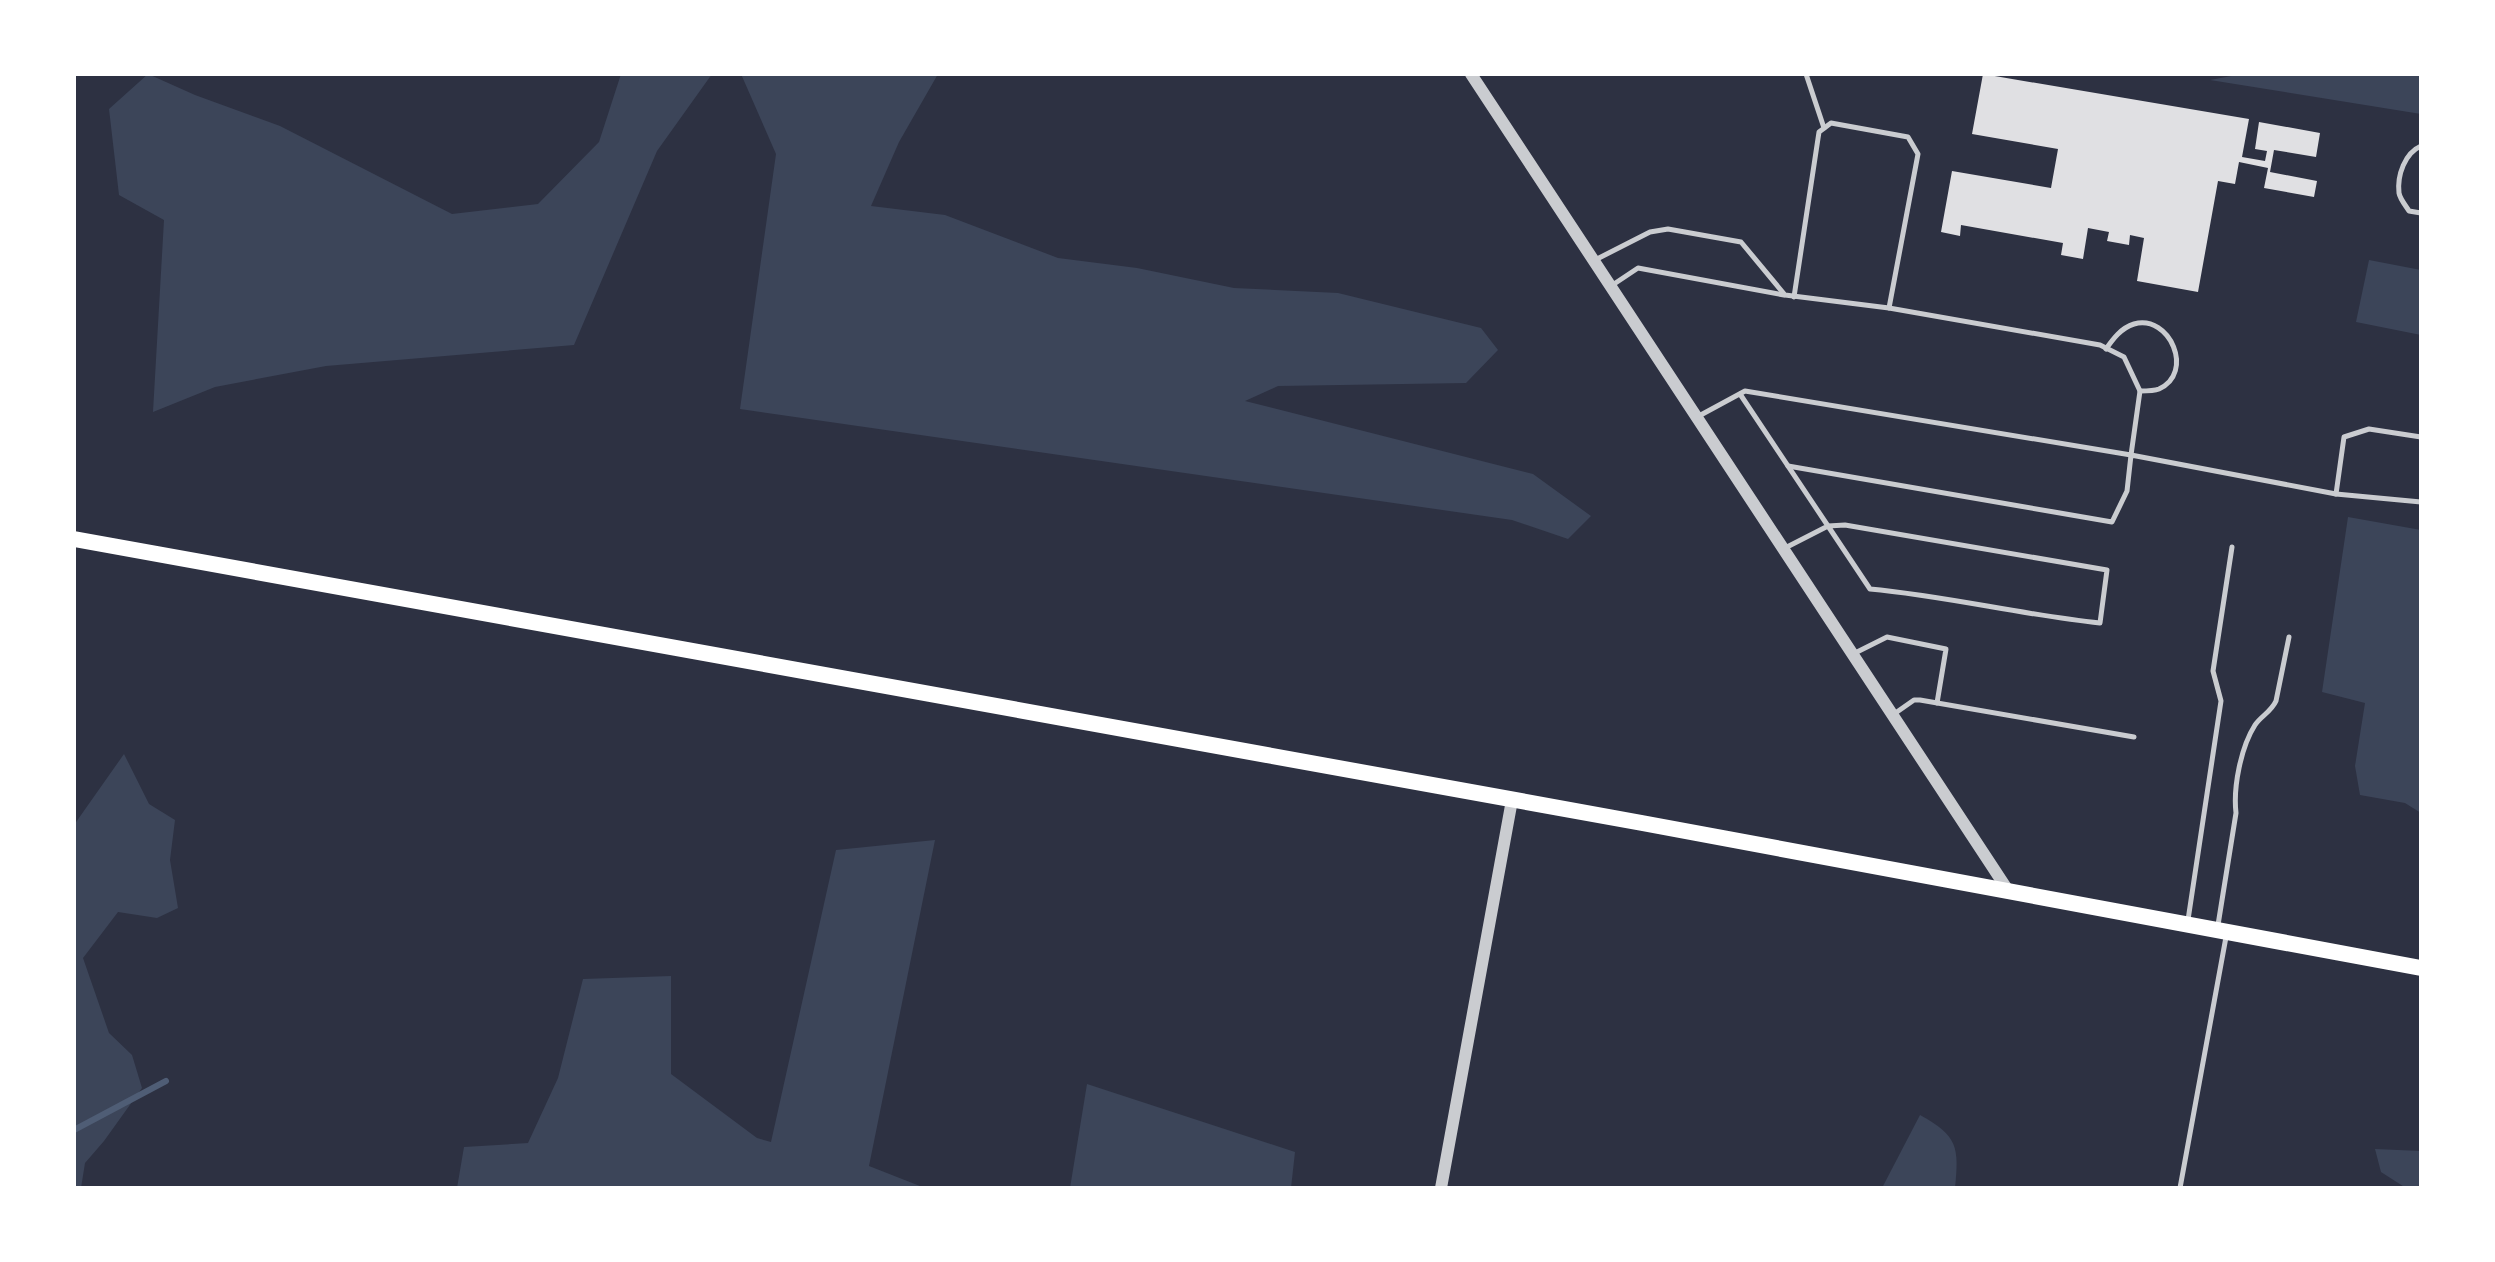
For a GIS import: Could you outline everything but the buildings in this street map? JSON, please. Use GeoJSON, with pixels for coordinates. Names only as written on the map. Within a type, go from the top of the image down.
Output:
{"type":"FeatureCollection","features":[{"type":"Feature","properties":{"kind":"main road"},"geometry":{"type":"LineString","coordinates":[[74,539],[2421,968]]}},
{"type":"Feature","properties":{"kind":"street"},"geometry":{"type":"LineString","coordinates":[[1471,74],[2009,892]]}},
{"type":"Feature","properties":{"kind":"street"},"geometry":{"type":"LineString","coordinates":[[1441,1188],[1512,800]]}},
{"type":"Feature","properties":{"kind":"lane"},"geometry":{"type":"LineString","coordinates":[[1806,74],[1824,128]]}},
{"type":"Feature","properties":{"kind":"lane"},"geometry":{"type":"LineString","coordinates":[[1794,297],[1819,132],[1831,123],[1908,137],[1918,154],[1889,308]]}},
{"type":"Feature","properties":{"kind":"lane"},"geometry":{"type":"LineString","coordinates":[[2421,146],[2416,147],[2404,161],[2399,195],[2409,211],[2421,213]]}},
{"type":"Feature","properties":{"kind":"lane"},"geometry":{"type":"LineString","coordinates":[[1594,260],[1650,232],[1668,229],[1686,231],[1741,242],[1785,295]]}},
{"type":"Feature","properties":{"kind":"lane"},"geometry":{"type":"LineString","coordinates":[[1611,286],[1638,268],[1794,297],[1889,308],[2106,349],[2124,357],[2140,391],[2127,491],[2112,522],[1788,466]]}},
{"type":"Feature","properties":{"kind":"lane"},"geometry":{"type":"LineString","coordinates":[[2106,349],[2118,333],[2135,323],[2166,332],[2175,346],[2177,362],[2172,379],[2158,389],[2140,391]]}},
{"type":"Feature","properties":{"kind":"lane"},"geometry":{"type":"LineString","coordinates":[[1697,417],[1745,391],[2131,455],[2336,494],[2421,502]]}},
{"type":"Feature","properties":{"kind":"lane"},"geometry":{"type":"LineString","coordinates":[[1740,394],[1788,466],[1828,526],[1870,589],[1914,593],[2040,617],[2100,623],[2107,570],[1845,525],[1828,526],[1784,549]]}},
{"type":"Feature","properties":{"kind":"lane"},"geometry":{"type":"LineString","coordinates":[[2336,494],[2344,437],[2369,429],[2421,437]]}},
{"type":"Feature","properties":{"kind":"lane"},"geometry":{"type":"LineString","coordinates":[[2187,925],[2221,701],[2213,671],[2232,547]]}},
{"type":"Feature","properties":{"kind":"lane"},"geometry":{"type":"LineString","coordinates":[[1853,654],[1887,637],[1946,649],[1937,703]]}},
{"type":"Feature","properties":{"kind":"lane"},"geometry":{"type":"LineString","coordinates":[[2180,1188],[2222,931],[2236,813],[2234,798],[2238,767],[2253,728],[2276,701],[2289,637]]}},
{"type":"Feature","properties":{"kind":"lane"},"geometry":{"type":"LineString","coordinates":[[1893,715],[1914,700],[2134,737]]}},
{"type":"Feature","properties":{"kind":"shaded area"},"geometry":{"type":"Polygon","coordinates":[[[148,74],[280,126],[452,214],[538,204],[599,142],[621,74],[712,74],[657,151],[574,345],[326,366],[215,387],[153,412],[164,220],[119,195],[109,109],[148,74]]]}},
{"type":"Feature","properties":{"kind":"shaded area"},"geometry":{"type":"Polygon","coordinates":[[[741,74],[938,74],[899,142],[871,206],[945,215],[1058,258],[1137,268],[1234,288],[1338,293],[1481,328],[1498,350],[1466,383],[1278,386],[1245,401],[1533,474],[1591,516],[1568,539],[1512,520],[740,409],[776,154],[741,74]]]}},
{"type":"Feature","properties":{"kind":"shaded area"},"geometry":{"type":"Polygon","coordinates":[[[2242,74],[2421,74],[2421,114],[2210,80],[2242,74]]]}},
{"type":"Feature","properties":{"kind":"shaded area"},"geometry":{"type":"Polygon","coordinates":[[[2369,260],[2421,270],[2421,335],[2356,322],[2369,260]]]}},
{"type":"Feature","properties":{"kind":"shaded area"},"geometry":{"type":"Polygon","coordinates":[[[2348,517],[2421,530],[2421,813],[2405,803],[2360,795],[2355,766],[2365,703],[2322,692],[2348,517]]]}},
{"type":"Feature","properties":{"kind":"shaded area"},"geometry":{"type":"Polygon","coordinates":[[[124,754],[149,804],[175,820],[170,860],[178,908],[157,918],[118,912],[83,958],[109,1033],[132,1055],[142,1088],[85,1163],[81,1188],[74,1188],[74,825],[124,754]]]}},
{"type":"Feature","properties":{"kind":"shaded area"},"geometry":{"type":"Polygon","coordinates":[[[935,840],[869,1166],[925,1188],[457,1188],[464,1147],[528,1143],[558,1078],[583,979],[671,976],[671,1074],[757,1138],[771,1142],[836,850],[935,840]]]}},
{"type":"Feature","properties":{"kind":"shaded area"},"geometry":{"type":"Polygon","coordinates":[[[1087,1084],[1295,1152],[1291,1188],[1070,1188],[1087,1084]]]}},
{"type":"Feature","properties":{"kind":"shaded area"},"geometry":{"type":"Polygon","coordinates":[[[1920,1115],[1933,1122],[1953,1144],[1957,1162],[1955,1188],[1882,1188],[1920,1115]]]}},
{"type":"Feature","properties":{"kind":"shaded area"},"geometry":{"type":"Polygon","coordinates":[[[2375,1149],[2421,1151],[2421,1188],[2406,1188],[2381,1172],[2375,1149]]]}},
{"type":"Feature","properties":{"kind":"waterway"},"geometry":{"type":"LineString","coordinates":[[74,1130],[166,1081]]}}]}
